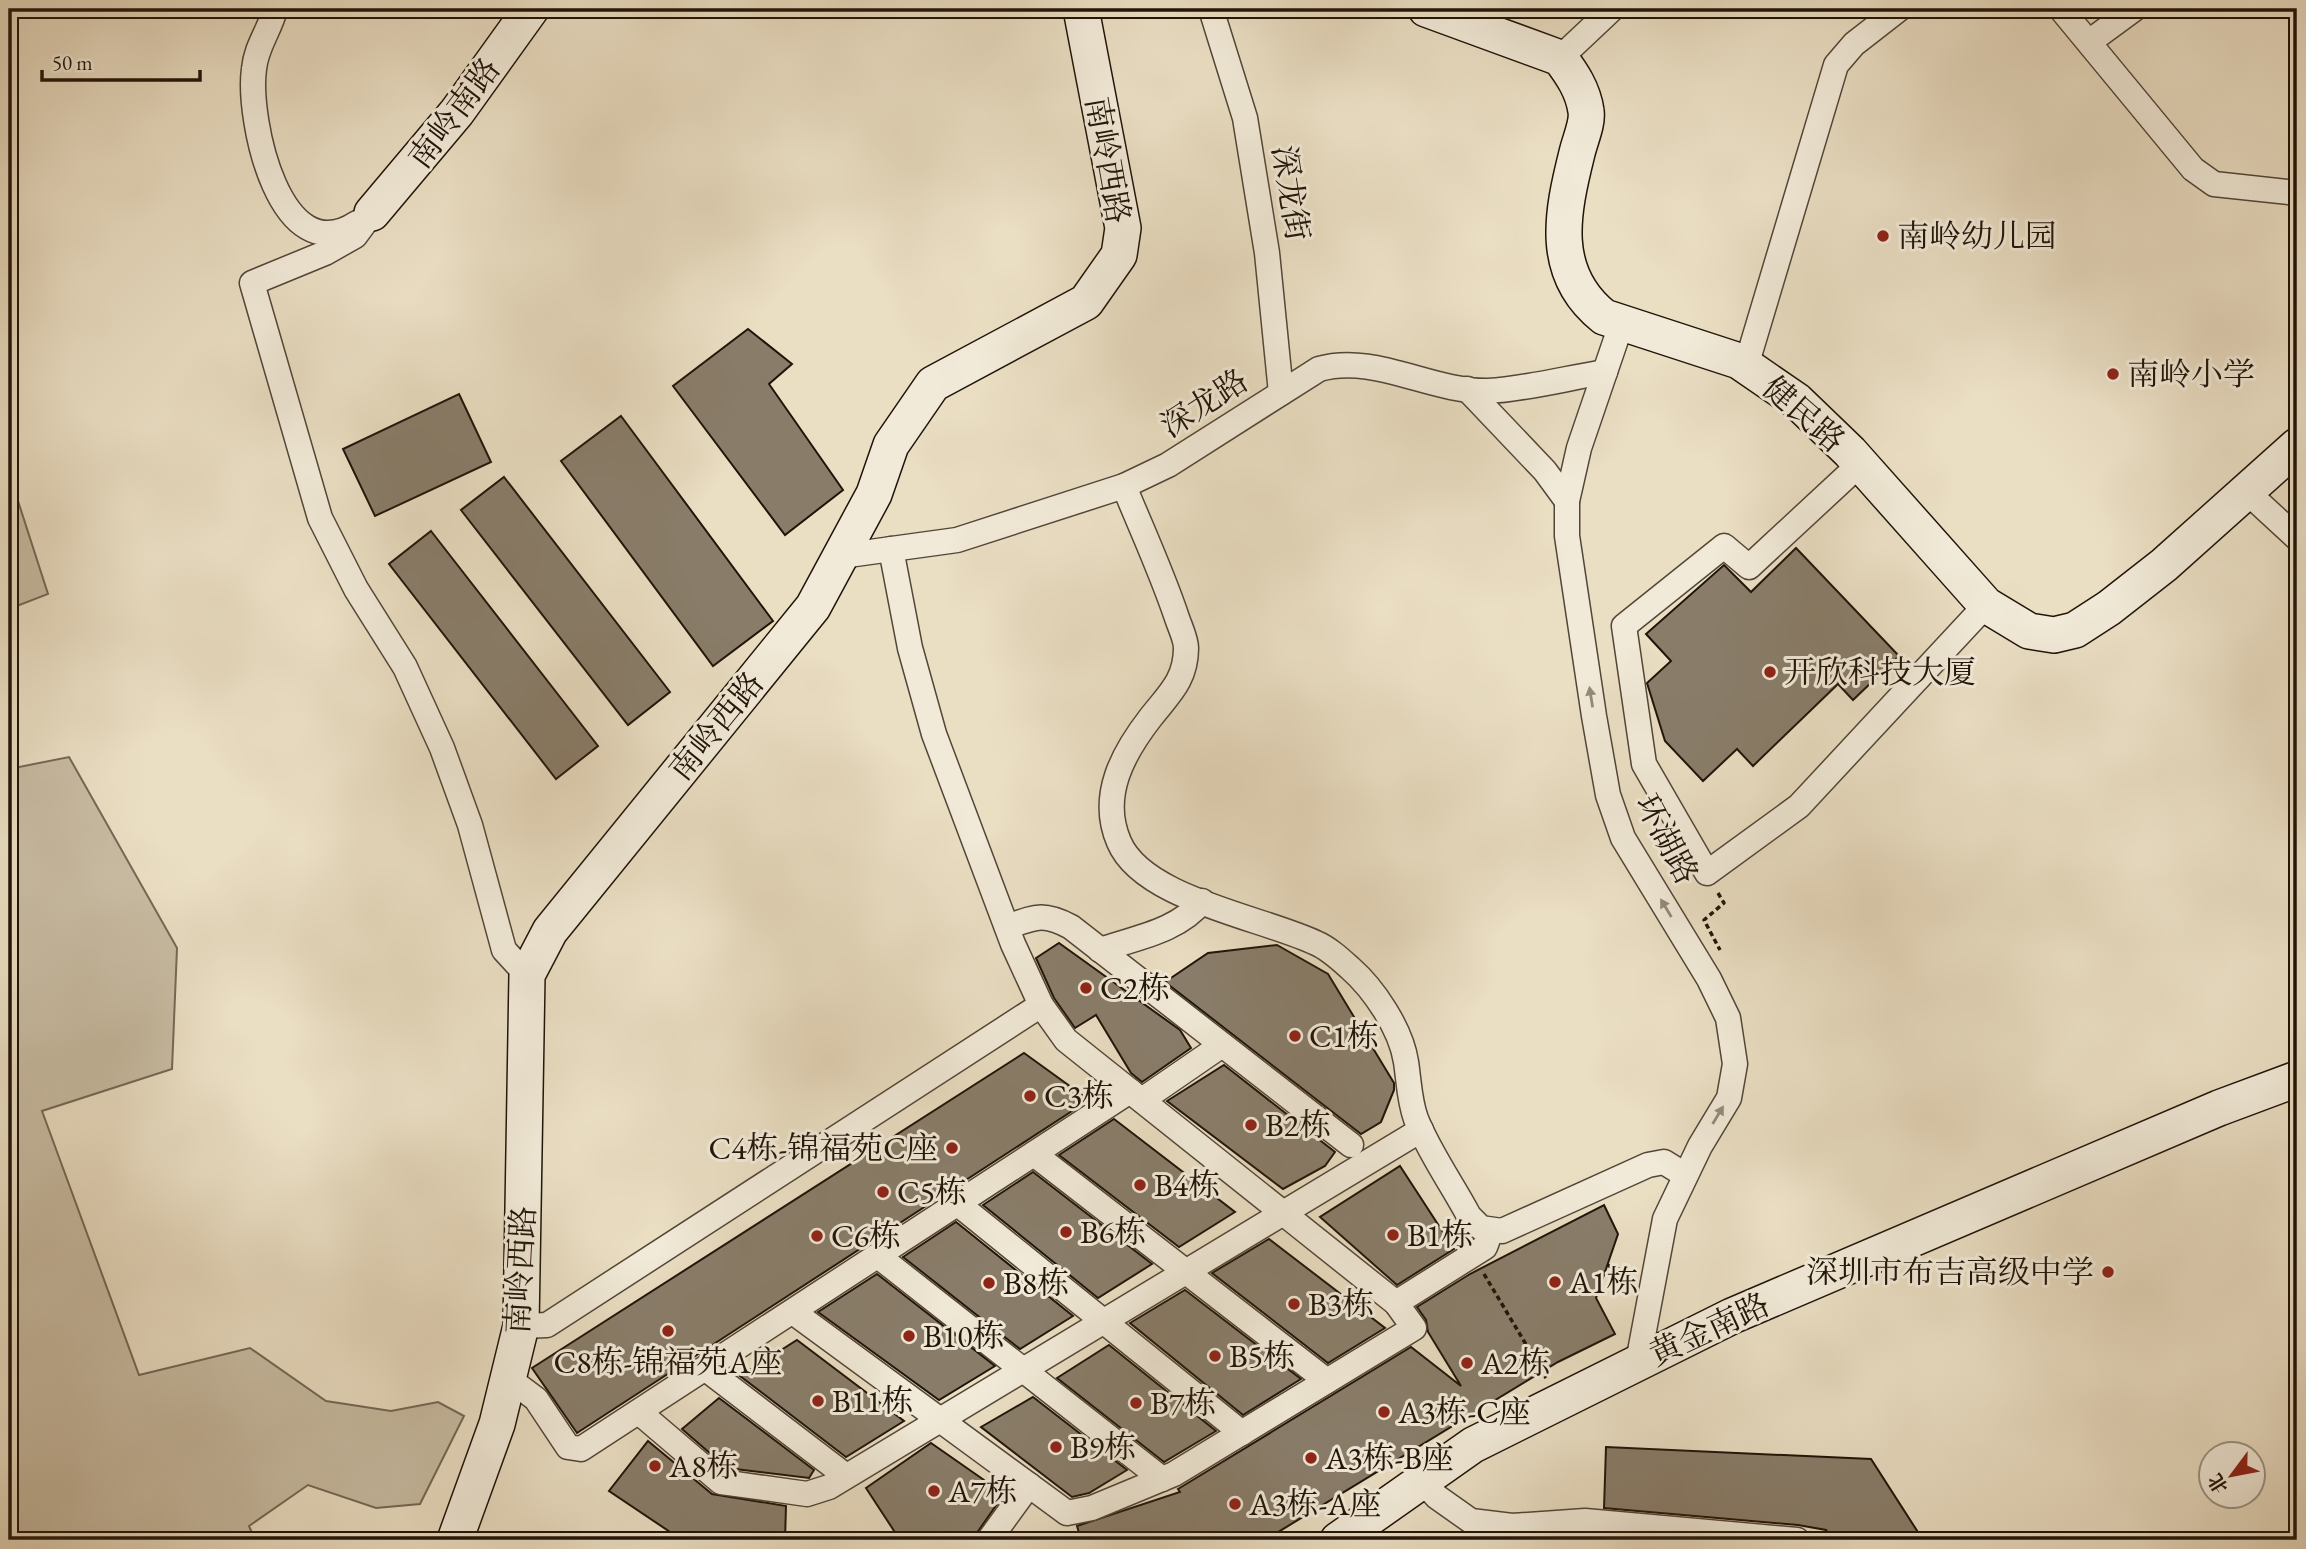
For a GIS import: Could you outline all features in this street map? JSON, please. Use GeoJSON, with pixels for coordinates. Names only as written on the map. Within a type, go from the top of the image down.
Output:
{"type":"FeatureCollection","features":[{"type":"Feature","properties":{"kind":"street"},"geometry":{"type":"LineString","coordinates":[[275,9],[258,46],[253,71],[254,113],[265,164],[285,206],[301,225],[328,232],[351,227],[372,213]]}},
{"type":"Feature","properties":{"kind":"street","name":"南岭南路"},"geometry":{"type":"LineString","coordinates":[[372,213],[457,112],[531,9]]}},
{"type":"Feature","properties":{"kind":"street","name":"南岭西路"},"geometry":{"type":"LineString","coordinates":[[455,1540],[497,1424],[521,1326],[527,975],[550,931],[813,607],[874,494],[891,446],[933,384],[1086,302],[1119,255],[1123,228],[1081,9]]}},
{"type":"Feature","properties":{"kind":"street","name":"深龙街"},"geometry":{"type":"LineString","coordinates":[[1212,9],[1245,118],[1267,253],[1281,393]]}},
{"type":"Feature","properties":{"kind":"street"},"geometry":{"type":"LineString","coordinates":[[1426,9],[1560,58],[1612,9]]}},
{"type":"Feature","properties":{"kind":"street"},"geometry":{"type":"LineString","coordinates":[[1746,366],[1836,65],[1854,44],[1899,9]]}},
{"type":"Feature","properties":{"kind":"street"},"geometry":{"type":"LineString","coordinates":[[2061,9],[2193,169],[2214,184],[2297,193]]}},
{"type":"Feature","properties":{"kind":"street"},"geometry":{"type":"LineString","coordinates":[[2089,42],[2134,9]]}},
{"type":"Feature","properties":{"kind":"street","name":"健民路"},"geometry":{"type":"LineString","coordinates":[[1560,58],[1574,77],[1587,113],[1566,196],[1563,242],[1572,280],[1589,304],[1604,317],[1746,366],[1797,401],[1860,464],[1986,605],[2029,631],[2054,635],[2075,630],[2109,608],[2164,565],[2297,446]]}},
{"type":"Feature","properties":{"kind":"street"},"geometry":{"type":"LineString","coordinates":[[372,213],[355,236],[325,253],[252,283],[320,518],[356,589],[405,667],[442,748],[470,825],[504,950],[527,975]]}},
{"type":"Feature","properties":{"kind":"street","name":"环湖路"},"geometry":{"type":"LineString","coordinates":[[1622,322],[1579,448],[1567,501],[1567,536],[1608,795],[1623,838],[1703,968],[1728,1018],[1735,1065],[1729,1098],[1685,1175],[1665,1219],[1638,1362]]}},
{"type":"Feature","properties":{"kind":"street","name":"深龙路"},"geometry":{"type":"LineString","coordinates":[[841,556],[957,540],[1124,486],[1168,466],[1319,369],[1337,363],[1488,391],[1605,372]]}},
{"type":"Feature","properties":{"kind":"street"},"geometry":{"type":"LineString","coordinates":[[1467,389],[1545,471],[1567,501]]}},
{"type":"Feature","properties":{"kind":"street"},"geometry":{"type":"LineString","coordinates":[[1860,464],[1749,567],[1724,546],[1624,626],[1644,764],[1707,873],[1799,806],[1986,605]]}},
{"type":"Feature","properties":{"kind":"street"},"geometry":{"type":"LineString","coordinates":[[1124,486],[1170,595],[1186,646],[1182,675],[1173,692],[1151,717],[1117,772],[1110,796],[1112,824],[1119,844],[1143,874],[1175,893],[1318,944],[1352,969],[1374,995],[1396,1033],[1406,1059],[1409,1088],[1421,1130],[1474,1223],[1491,1231],[1502,1231],[1648,1164],[1664,1162],[1685,1175]]}},
{"type":"Feature","properties":{"kind":"street"},"geometry":{"type":"LineString","coordinates":[[2246,491],[2297,538]]}},
{"type":"Feature","properties":{"kind":"street"},"geometry":{"type":"LineString","coordinates":[[793,1312],[1067,1513],[1092,1508],[1161,1479],[1414,1328],[1396,1303],[1066,1040],[1041,1005],[1007,927],[934,734],[910,648],[891,549]]}},
{"type":"Feature","properties":{"kind":"street"},"geometry":{"type":"LineString","coordinates":[[1101,950],[1176,923],[1192,914],[1202,901]]}},
{"type":"Feature","properties":{"kind":"street"},"geometry":{"type":"LineString","coordinates":[[1007,927],[1035,917],[1052,916],[1101,950],[1351,1144]]}},
{"type":"Feature","properties":{"kind":"street"},"geometry":{"type":"LineString","coordinates":[[521,1326],[547,1325],[1041,1005]]}},
{"type":"Feature","properties":{"kind":"street"},"geometry":{"type":"LineString","coordinates":[[508,1378],[536,1399],[568,1447],[580,1449],[1034,1154],[1222,1045]]}},
{"type":"Feature","properties":{"kind":"street","name":"黄金南路"},"geometry":{"type":"LineString","coordinates":[[1338,1540],[1473,1445],[1638,1362],[1757,1305],[2219,1108],[2297,1079]]}},
{"type":"Feature","properties":{"kind":"street"},"geometry":{"type":"LineString","coordinates":[[639,1413],[721,1482],[807,1494],[846,1476],[1421,1130]]}},
{"type":"Feature","properties":{"kind":"street"},"geometry":{"type":"LineString","coordinates":[[1034,1154],[1327,1381]]}},
{"type":"Feature","properties":{"kind":"street"},"geometry":{"type":"LineString","coordinates":[[958,1204],[1242,1433]]}},
{"type":"Feature","properties":{"kind":"street"},"geometry":{"type":"LineString","coordinates":[[1396,1303],[1485,1247],[1491,1231]]}},
{"type":"Feature","properties":{"kind":"street"},"geometry":{"type":"LineString","coordinates":[[878,1256],[1161,1479]]}},
{"type":"Feature","properties":{"kind":"street"},"geometry":{"type":"LineString","coordinates":[[706,1369],[846,1476]]}},
{"type":"Feature","properties":{"kind":"street"},"geometry":{"type":"LineString","coordinates":[[1422,1481],[1437,1497],[1471,1521],[1512,1526],[1585,1521],[1797,1540]]}},
{"type":"Feature","properties":{"kind":"street"},"geometry":{"type":"LineString","coordinates":[[989,1540],[1029,1485]]}},
{"type":"Feature","properties":{"kind":"path"},"geometry":{"type":"LineString","coordinates":[[1703,968],[1723,954],[1704,920],[1724,903],[1707,873]]}},
{"type":"Feature","properties":{"kind":"path"},"geometry":{"type":"LineString","coordinates":[[1473,1255],[1560,1401]]}},
{"type":"Feature","properties":{"kind":"shaded area"},"geometry":{"type":"Polygon","coordinates":[[[9,473],[48,594],[9,609],[9,473]]]}},
{"type":"Feature","properties":{"kind":"shaded area"},"geometry":{"type":"Polygon","coordinates":[[[69,757],[177,948],[172,1069],[42,1111],[139,1375],[250,1348],[326,1401],[391,1411],[438,1402],[464,1416],[420,1504],[376,1508],[308,1485],[249,1526],[255,1540],[9,1540],[9,769],[69,757]]]}},
{"type":"Feature","properties":{"kind":"building"},"geometry":{"type":"Polygon","coordinates":[[[748,329],[792,364],[769,384],[843,490],[785,535],[673,386],[748,329]]]}},
{"type":"Feature","properties":{"kind":"building"},"geometry":{"type":"Polygon","coordinates":[[[459,394],[491,462],[375,516],[343,449],[459,394]]]}},
{"type":"Feature","properties":{"kind":"building"},"geometry":{"type":"Polygon","coordinates":[[[621,416],[773,621],[713,666],[561,461],[621,416]]]}},
{"type":"Feature","properties":{"kind":"building"},"geometry":{"type":"Polygon","coordinates":[[[504,477],[670,692],[628,725],[461,510],[504,477]]]}},
{"type":"Feature","properties":{"kind":"building"},"geometry":{"type":"Polygon","coordinates":[[[431,531],[598,746],[556,779],[389,564],[431,531]]]}},
{"type":"Feature","properties":{"kind":"building","name":"开欣科技大厦"},"geometry":{"type":"Polygon","coordinates":[[[1796,548],[1899,656],[1853,700],[1838,684],[1753,766],[1737,749],[1703,781],[1665,741],[1647,683],[1671,661],[1646,634],[1724,565],[1751,592],[1796,548]]]}},
{"type":"Feature","properties":{"kind":"building","name":"C2栋"},"geometry":{"type":"Polygon","coordinates":[[[1059,943],[1180,1030],[1191,1048],[1142,1082],[1131,1073],[1096,1015],[1075,1028],[1054,998],[1036,958],[1059,943]]]}},
{"type":"Feature","properties":{"kind":"building","name":"C1栋"},"geometry":{"type":"Polygon","coordinates":[[[1277,945],[1328,974],[1394,1083],[1394,1090],[1381,1122],[1361,1134],[1165,982],[1208,953],[1277,945]]]}},
{"type":"Feature","properties":{"kind":"building"},"geometry":{"type":"Polygon","coordinates":[[[1024,1053],[1089,1100],[577,1433],[532,1368],[1024,1053]]]}},
{"type":"Feature","properties":{"kind":"building","name":"B2栋"},"geometry":{"type":"Polygon","coordinates":[[[1224,1065],[1335,1152],[1325,1166],[1283,1189],[1167,1101],[1224,1065]]]}},
{"type":"Feature","properties":{"kind":"building","name":"B4栋"},"geometry":{"type":"Polygon","coordinates":[[[1114,1119],[1235,1212],[1179,1247],[1059,1155],[1114,1119]]]}},
{"type":"Feature","properties":{"kind":"building","name":"B1栋"},"geometry":{"type":"Polygon","coordinates":[[[1400,1166],[1454,1249],[1397,1285],[1320,1217],[1400,1166]]]}},
{"type":"Feature","properties":{"kind":"building","name":"B6栋"},"geometry":{"type":"Polygon","coordinates":[[[1033,1172],[1152,1264],[1098,1298],[983,1205],[1033,1172]]]}},
{"type":"Feature","properties":{"kind":"building"},"geometry":{"type":"Polygon","coordinates":[[[1604,1205],[1618,1234],[1596,1298],[1615,1334],[1558,1362],[1265,1540],[1081,1540],[1077,1526],[1180,1492],[1178,1489],[1411,1347],[1461,1386],[1428,1332],[1426,1320],[1417,1307],[1470,1274],[1604,1205]]]}},
{"type":"Feature","properties":{"kind":"building","name":"B8栋"},"geometry":{"type":"Polygon","coordinates":[[[956,1222],[1073,1316],[1020,1349],[903,1257],[956,1222]]]}},
{"type":"Feature","properties":{"kind":"building","name":"B3栋"},"geometry":{"type":"Polygon","coordinates":[[[1269,1239],[1385,1328],[1328,1363],[1212,1273],[1269,1239]]]}},
{"type":"Feature","properties":{"kind":"building","name":"B10栋"},"geometry":{"type":"Polygon","coordinates":[[[877,1274],[995,1366],[939,1400],[818,1312],[877,1274]]]}},
{"type":"Feature","properties":{"kind":"building","name":"B5栋"},"geometry":{"type":"Polygon","coordinates":[[[1185,1290],[1301,1379],[1243,1415],[1130,1323],[1185,1290]]]}},
{"type":"Feature","properties":{"kind":"building","name":"B11栋"},"geometry":{"type":"Polygon","coordinates":[[[797,1340],[904,1421],[846,1457],[740,1376],[797,1340]]]}},
{"type":"Feature","properties":{"kind":"building","name":"B7栋"},"geometry":{"type":"Polygon","coordinates":[[[1109,1345],[1216,1431],[1164,1462],[1057,1378],[1109,1345]]]}},
{"type":"Feature","properties":{"kind":"building","name":"B9栋"},"geometry":{"type":"Polygon","coordinates":[[[1033,1397],[1127,1470],[1089,1493],[1072,1497],[981,1427],[1033,1397]]]}},
{"type":"Feature","properties":{"kind":"building"},"geometry":{"type":"Polygon","coordinates":[[[719,1398],[814,1470],[809,1478],[727,1468],[682,1429],[719,1398]]]}},
{"type":"Feature","properties":{"kind":"building","name":"A8栋"},"geometry":{"type":"Polygon","coordinates":[[[648,1441],[712,1494],[786,1506],[785,1540],[682,1540],[609,1491],[648,1441]]]}},
{"type":"Feature","properties":{"kind":"building","name":"A7栋"},"geometry":{"type":"Polygon","coordinates":[[[931,1443],[1004,1494],[972,1540],[900,1540],[866,1488],[931,1443]]]}},
{"type":"Feature","properties":{"kind":"building"},"geometry":{"type":"Polygon","coordinates":[[[1606,1447],[1871,1459],[1923,1540],[1832,1540],[1826,1530],[1798,1525],[1604,1508],[1606,1447]]]}},
{"type":"Feature","properties":{"kind":"place","name":"南岭幼儿园"},"geometry":{"type":"Point","coordinates":[1883,236]}},
{"type":"Feature","properties":{"kind":"place","name":"南岭小学"},"geometry":{"type":"Point","coordinates":[2113,374]}},
{"type":"Feature","properties":{"kind":"place","name":"开欣科技大厦"},"geometry":{"type":"Point","coordinates":[1770,672]}},
{"type":"Feature","properties":{"kind":"place","name":"C2栋"},"geometry":{"type":"Point","coordinates":[1086,988]}},
{"type":"Feature","properties":{"kind":"place","name":"C1栋"},"geometry":{"type":"Point","coordinates":[1295,1036]}},
{"type":"Feature","properties":{"kind":"place","name":"C3栋"},"geometry":{"type":"Point","coordinates":[1030,1096]}},
{"type":"Feature","properties":{"kind":"place","name":"B2栋"},"geometry":{"type":"Point","coordinates":[1251,1125]}},
{"type":"Feature","properties":{"kind":"place","name":"C4栋-锦福苑C座"},"geometry":{"type":"Point","coordinates":[952,1148]}},
{"type":"Feature","properties":{"kind":"place","name":"B4栋"},"geometry":{"type":"Point","coordinates":[1140,1185]}},
{"type":"Feature","properties":{"kind":"place","name":"C5栋"},"geometry":{"type":"Point","coordinates":[883,1192]}},
{"type":"Feature","properties":{"kind":"place","name":"B6栋"},"geometry":{"type":"Point","coordinates":[1066,1232]}},
{"type":"Feature","properties":{"kind":"place","name":"B1栋"},"geometry":{"type":"Point","coordinates":[1393,1235]}},
{"type":"Feature","properties":{"kind":"place","name":"C6栋"},"geometry":{"type":"Point","coordinates":[817,1236]}},
{"type":"Feature","properties":{"kind":"place","name":"深圳市布吉高级中学"},"geometry":{"type":"Point","coordinates":[2108,1272]}},
{"type":"Feature","properties":{"kind":"place","name":"A1栋"},"geometry":{"type":"Point","coordinates":[1555,1282]}},
{"type":"Feature","properties":{"kind":"place","name":"B8栋"},"geometry":{"type":"Point","coordinates":[989,1283]}},
{"type":"Feature","properties":{"kind":"place","name":"B3栋"},"geometry":{"type":"Point","coordinates":[1294,1304]}},
{"type":"Feature","properties":{"kind":"place","name":"C8栋-锦福苑A座"},"geometry":{"type":"Point","coordinates":[668,1331]}},
{"type":"Feature","properties":{"kind":"place","name":"B10栋"},"geometry":{"type":"Point","coordinates":[909,1336]}},
{"type":"Feature","properties":{"kind":"place","name":"B5栋"},"geometry":{"type":"Point","coordinates":[1215,1356]}},
{"type":"Feature","properties":{"kind":"place","name":"A2栋"},"geometry":{"type":"Point","coordinates":[1467,1363]}},
{"type":"Feature","properties":{"kind":"place","name":"B11栋"},"geometry":{"type":"Point","coordinates":[818,1401]}},
{"type":"Feature","properties":{"kind":"place","name":"B7栋"},"geometry":{"type":"Point","coordinates":[1136,1403]}},
{"type":"Feature","properties":{"kind":"place","name":"A3栋-C座"},"geometry":{"type":"Point","coordinates":[1384,1412]}},
{"type":"Feature","properties":{"kind":"place","name":"B9栋"},"geometry":{"type":"Point","coordinates":[1056,1447]}},
{"type":"Feature","properties":{"kind":"place","name":"A3栋-B座"},"geometry":{"type":"Point","coordinates":[1311,1458]}},
{"type":"Feature","properties":{"kind":"place","name":"A8栋"},"geometry":{"type":"Point","coordinates":[655,1466]}},
{"type":"Feature","properties":{"kind":"place","name":"A7栋"},"geometry":{"type":"Point","coordinates":[934,1491]}},
{"type":"Feature","properties":{"kind":"place","name":"A3栋-A座"},"geometry":{"type":"Point","coordinates":[1235,1504]}}]}
